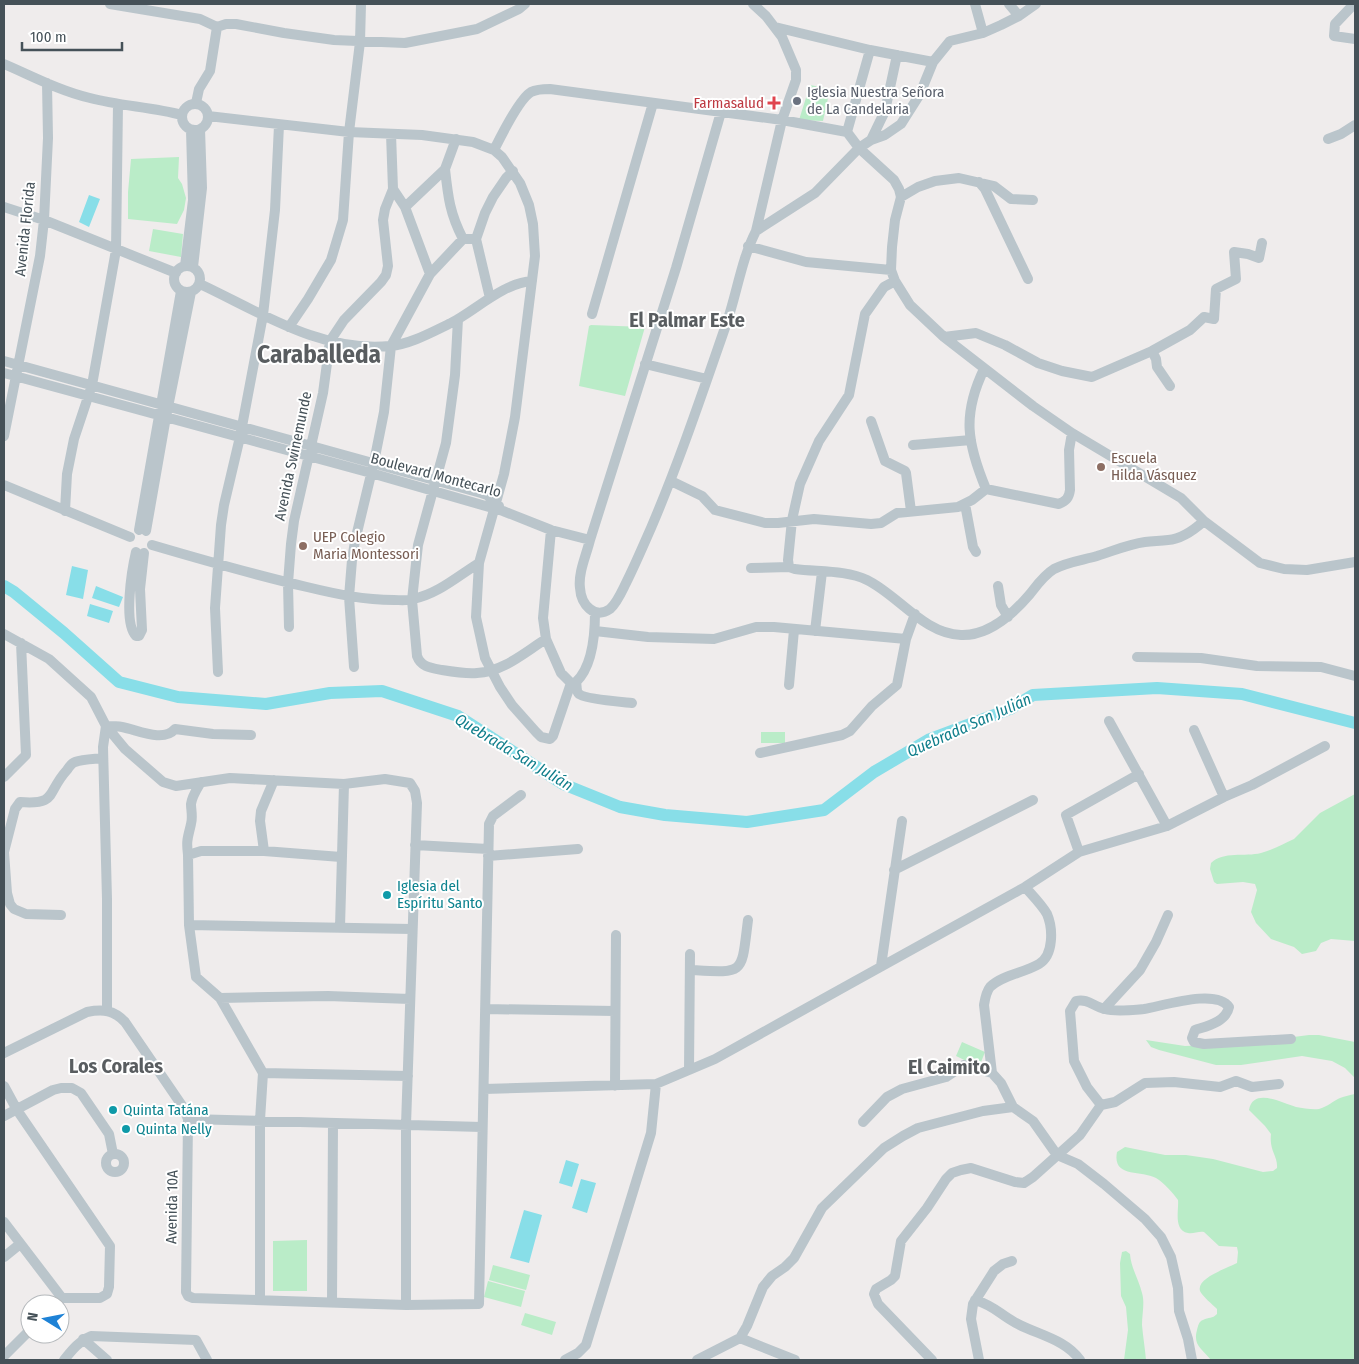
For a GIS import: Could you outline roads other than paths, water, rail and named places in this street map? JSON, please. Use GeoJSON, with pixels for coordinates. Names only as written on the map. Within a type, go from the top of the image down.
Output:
{"type":"FeatureCollection","features":[{"type":"Feature","properties":{"kind":"street"},"geometry":{"type":"LineString","coordinates":[[110,4],[200,19],[217,27],[226,24],[236,24],[284,33],[360,42],[405,43],[477,29],[519,9],[525,4]]}},
{"type":"Feature","properties":{"kind":"street"},"geometry":{"type":"LineString","coordinates":[[178,15],[180,4]]}},
{"type":"Feature","properties":{"kind":"street"},"geometry":{"type":"LineString","coordinates":[[289,327],[332,260],[343,220],[349,132],[360,42],[361,4]]}},
{"type":"Feature","properties":{"kind":"street"},"geometry":{"type":"LineString","coordinates":[[721,112],[678,259],[579,579],[582,599],[587,608],[595,612],[603,612],[611,608],[617,599],[633,569],[686,442],[728,318],[748,246],[756,232],[782,120],[796,80],[796,70],[782,37],[753,4]]}},
{"type":"Feature","properties":{"kind":"street"},"geometry":{"type":"LineString","coordinates":[[975,4],[983,32]]}},
{"type":"Feature","properties":{"kind":"street"},"geometry":{"type":"LineString","coordinates":[[1009,4],[1019,16]]}},
{"type":"Feature","properties":{"kind":"street"},"geometry":{"type":"LineString","coordinates":[[756,232],[815,192],[859,148],[871,140],[886,135],[901,124],[920,94],[933,62],[950,42],[983,32],[1019,16],[1036,4]]}},
{"type":"Feature","properties":{"kind":"street"},"geometry":{"type":"LineString","coordinates":[[1354,4],[1335,24],[1334,36],[1355,39]]}},
{"type":"Feature","properties":{"kind":"street"},"geometry":{"type":"LineString","coordinates":[[196,103],[199,90],[210,71],[217,27]]}},
{"type":"Feature","properties":{"kind":"street"},"geometry":{"type":"LineString","coordinates":[[775,27],[870,50],[933,62]]}},
{"type":"Feature","properties":{"kind":"street"},"geometry":{"type":"LineString","coordinates":[[847,132],[870,50]]}},
{"type":"Feature","properties":{"kind":"street"},"geometry":{"type":"LineString","coordinates":[[871,140],[885,111],[897,55]]}},
{"type":"Feature","properties":{"kind":"street"},"geometry":{"type":"LineString","coordinates":[[4,64],[47,83],[90,98],[182,115]]}},
{"type":"Feature","properties":{"kind":"street","name":"Avenida Florida"},"geometry":{"type":"LineString","coordinates":[[4,436],[40,256],[44,220],[48,138],[47,83]]}},
{"type":"Feature","properties":{"kind":"street"},"geometry":{"type":"LineString","coordinates":[[494,150],[521,102],[529,93],[538,89],[550,89],[782,120],[847,132],[859,148],[894,180],[902,197],[894,229],[891,270],[895,281],[910,305],[944,336],[984,369],[1072,433],[1181,498],[1204,521],[1260,563],[1284,569],[1307,570],[1355,562]]}},
{"type":"Feature","properties":{"kind":"street"},"geometry":{"type":"LineString","coordinates":[[196,103],[205,107],[208,122],[195,129],[186,126],[182,121],[182,115],[187,106],[196,103]]}},
{"type":"Feature","properties":{"kind":"street"},"geometry":{"type":"LineString","coordinates":[[592,314],[652,103]]}},
{"type":"Feature","properties":{"kind":"street"},"geometry":{"type":"LineString","coordinates":[[65,511],[72,448],[90,390],[116,250],[118,104]]}},
{"type":"Feature","properties":{"kind":"street"},"geometry":{"type":"LineString","coordinates":[[208,116],[349,132],[456,139],[473,142],[494,150],[513,171],[529,206],[533,224],[535,256],[515,417],[498,508],[479,563],[476,617],[483,650],[491,671],[512,705],[536,732],[546,739],[550,739],[556,731],[574,683],[586,670],[595,632],[595,612]]}},
{"type":"Feature","properties":{"kind":"street"},"geometry":{"type":"LineString","coordinates":[[218,672],[215,608],[217,564],[224,505],[263,315],[274,226],[279,125]]}},
{"type":"Feature","properties":{"kind":"street"},"geometry":{"type":"LineString","coordinates":[[1328,139],[1341,134],[1355,125]]}},
{"type":"Feature","properties":{"kind":"street"},"geometry":{"type":"LineString","coordinates":[[189,266],[202,188],[195,129]]}},
{"type":"Feature","properties":{"kind":"street","name":"Avenida Swinemunde"},"geometry":{"type":"LineString","coordinates":[[289,627],[288,583],[294,521],[323,393],[330,341],[344,320],[386,275],[388,266],[383,220],[393,189],[392,134]]}},
{"type":"Feature","properties":{"kind":"street"},"geometry":{"type":"LineString","coordinates":[[405,207],[445,169],[456,139]]}},
{"type":"Feature","properties":{"kind":"street"},"geometry":{"type":"LineString","coordinates":[[445,169],[449,205],[454,222],[463,239]]}},
{"type":"Feature","properties":{"kind":"street"},"geometry":{"type":"LineString","coordinates":[[490,298],[476,239],[493,197],[513,171]]}},
{"type":"Feature","properties":{"kind":"street"},"geometry":{"type":"LineString","coordinates":[[902,197],[918,187],[935,181],[959,178],[994,186],[1011,198],[1032,200]]}},
{"type":"Feature","properties":{"kind":"street"},"geometry":{"type":"LineString","coordinates":[[979,182],[985,189],[1028,279]]}},
{"type":"Feature","properties":{"kind":"street"},"geometry":{"type":"LineString","coordinates":[[393,189],[405,207],[430,274]]}},
{"type":"Feature","properties":{"kind":"street"},"geometry":{"type":"LineString","coordinates":[[4,207],[44,220],[176,273]]}},
{"type":"Feature","properties":{"kind":"street"},"geometry":{"type":"LineString","coordinates":[[354,667],[349,597],[355,541],[374,462],[387,396],[391,346],[430,274],[463,239],[476,239]]}},
{"type":"Feature","properties":{"kind":"street"},"geometry":{"type":"LineString","coordinates":[[944,336],[976,333],[1038,363],[1092,378],[1152,351],[1190,330],[1204,317],[1214,319],[1216,290],[1236,279],[1234,252],[1259,258],[1262,243]]}},
{"type":"Feature","properties":{"kind":"street"},"geometry":{"type":"LineString","coordinates":[[748,246],[778,256],[806,262],[891,270]]}},
{"type":"Feature","properties":{"kind":"street"},"geometry":{"type":"LineString","coordinates":[[189,266],[200,274],[200,284],[196,289],[186,292],[175,283],[176,273],[180,268],[189,266]]}},
{"type":"Feature","properties":{"kind":"street"},"geometry":{"type":"LineString","coordinates":[[789,567],[792,520],[800,484],[819,441],[849,395],[865,314],[884,287],[895,281]]}},
{"type":"Feature","properties":{"kind":"street"},"geometry":{"type":"LineString","coordinates":[[200,284],[289,327],[330,341],[351,345],[391,346],[416,338],[458,319],[490,298],[524,282],[532,282]]}},
{"type":"Feature","properties":{"kind":"street"},"geometry":{"type":"LineString","coordinates":[[4,485],[65,511],[138,533],[152,537],[152,544],[148,551],[140,552],[130,546],[138,533],[186,292]]}},
{"type":"Feature","properties":{"kind":"street"},"geometry":{"type":"LineString","coordinates":[[458,319],[451,410],[446,443],[418,545],[412,600],[417,656],[420,662],[436,669],[476,674],[502,667],[546,639]]}},
{"type":"Feature","properties":{"kind":"street"},"geometry":{"type":"LineString","coordinates":[[1152,351],[1157,367],[1170,386]]}},
{"type":"Feature","properties":{"kind":"street","name":"Boulevard Montecarlo"},"geometry":{"type":"LineString","coordinates":[[4,361],[90,390],[310,451],[371,473],[498,508]]}},
{"type":"Feature","properties":{"kind":"street"},"geometry":{"type":"LineString","coordinates":[[646,364],[707,379]]}},
{"type":"Feature","properties":{"kind":"street"},"geometry":{"type":"LineString","coordinates":[[984,369],[976,387],[970,410],[971,440],[977,467],[986,489]]}},
{"type":"Feature","properties":{"kind":"street","name":"Boulevard Montecarlo"},"geometry":{"type":"LineString","coordinates":[[4,373],[16,377],[90,390]]}},
{"type":"Feature","properties":{"kind":"street"},"geometry":{"type":"LineString","coordinates":[[871,421],[885,461],[906,473],[911,511]]}},
{"type":"Feature","properties":{"kind":"street"},"geometry":{"type":"LineString","coordinates":[[986,489],[1049,503],[1059,504],[1066,501],[1070,490],[1069,450],[1072,433]]}},
{"type":"Feature","properties":{"kind":"street"},"geometry":{"type":"LineString","coordinates":[[913,445],[971,440]]}},
{"type":"Feature","properties":{"kind":"street","name":"Boulevard Montecarlo"},"geometry":{"type":"LineString","coordinates":[[310,451],[374,462],[481,493],[487,495],[498,508]]}},
{"type":"Feature","properties":{"kind":"street"},"geometry":{"type":"LineString","coordinates":[[671,481],[702,496],[715,510],[765,523],[825,519],[871,524],[881,523],[897,513],[958,507],[972,500],[986,489]]}},
{"type":"Feature","properties":{"kind":"street"},"geometry":{"type":"LineString","coordinates":[[965,504],[973,547],[976,552]]}},
{"type":"Feature","properties":{"kind":"street"},"geometry":{"type":"LineString","coordinates":[[498,508],[551,530],[590,540]]}},
{"type":"Feature","properties":{"kind":"street"},"geometry":{"type":"LineString","coordinates":[[751,568],[789,567],[852,575],[866,580],[935,628],[946,633],[974,634],[988,629],[1008,617],[1019,607],[1043,578],[1053,570],[1069,563],[1137,544],[1170,540],[1193,531],[1204,521]]}},
{"type":"Feature","properties":{"kind":"street"},"geometry":{"type":"LineString","coordinates":[[551,530],[543,605],[546,639],[561,673],[574,683],[579,695],[632,703]]}},
{"type":"Feature","properties":{"kind":"street"},"geometry":{"type":"LineString","coordinates":[[152,544],[288,583],[349,597],[380,600],[412,600],[439,590],[479,563]]}},
{"type":"Feature","properties":{"kind":"street"},"geometry":{"type":"LineString","coordinates":[[140,552],[142,630],[139,636],[136,636],[132,629],[129,589],[140,552]]}},
{"type":"Feature","properties":{"kind":"street"},"geometry":{"type":"LineString","coordinates":[[815,631],[822,572]]}},
{"type":"Feature","properties":{"kind":"street"},"geometry":{"type":"LineString","coordinates":[[998,586],[1001,605],[1008,617]]}},
{"type":"Feature","properties":{"kind":"street"},"geometry":{"type":"LineString","coordinates":[[760,752],[842,735],[850,731],[872,706],[897,684],[906,639],[915,614]]}},
{"type":"Feature","properties":{"kind":"street"},"geometry":{"type":"LineString","coordinates":[[595,632],[648,637],[706,639],[732,635],[756,627],[906,639]]}},
{"type":"Feature","properties":{"kind":"street"},"geometry":{"type":"LineString","coordinates":[[789,685],[794,630]]}},
{"type":"Feature","properties":{"kind":"street"},"geometry":{"type":"LineString","coordinates":[[4,634],[49,659],[91,697],[106,726],[125,749],[163,782],[176,786],[230,778],[344,784],[385,779],[410,783],[415,791],[417,803],[406,1125],[406,1305]]}},
{"type":"Feature","properties":{"kind":"street"},"geometry":{"type":"LineString","coordinates":[[4,777],[26,755],[20,643]]}},
{"type":"Feature","properties":{"kind":"street"},"geometry":{"type":"LineString","coordinates":[[1138,657],[1201,658],[1258,666],[1321,667],[1355,676]]}},
{"type":"Feature","properties":{"kind":"street"},"geometry":{"type":"LineString","coordinates":[[1110,722],[1167,826]]}},
{"type":"Feature","properties":{"kind":"street"},"geometry":{"type":"LineString","coordinates":[[106,726],[120,726],[143,733],[162,735],[172,733],[176,729],[213,734],[251,735]]}},
{"type":"Feature","properties":{"kind":"street"},"geometry":{"type":"LineString","coordinates":[[106,726],[103,758],[107,899],[107,1011]]}},
{"type":"Feature","properties":{"kind":"street"},"geometry":{"type":"LineString","coordinates":[[1194,730],[1224,796]]}},
{"type":"Feature","properties":{"kind":"street"},"geometry":{"type":"LineString","coordinates":[[484,1089],[656,1084],[715,1059],[1026,887],[1079,852],[1167,826],[1224,796],[1252,785],[1325,746]]}},
{"type":"Feature","properties":{"kind":"street"},"geometry":{"type":"LineString","coordinates":[[61,915],[26,914],[14,909],[10,904],[7,893],[4,852],[6,839],[17,805],[20,802],[37,804],[46,801],[51,796],[58,780],[75,762],[103,758]]}},
{"type":"Feature","properties":{"kind":"street"},"geometry":{"type":"LineString","coordinates":[[1079,852],[1066,815],[1139,774]]}},
{"type":"Feature","properties":{"kind":"street"},"geometry":{"type":"LineString","coordinates":[[264,851],[260,821],[261,811],[274,780]]}},
{"type":"Feature","properties":{"kind":"street"},"geometry":{"type":"LineString","coordinates":[[201,782],[193,795],[191,804],[192,823],[186,842],[188,855],[189,925],[196,977],[220,998],[264,1073],[260,1120],[260,1299],[332,1303],[479,1304],[489,824],[493,816],[521,795]]}},
{"type":"Feature","properties":{"kind":"street"},"geometry":{"type":"LineString","coordinates":[[340,927],[344,784]]}},
{"type":"Feature","properties":{"kind":"street"},"geometry":{"type":"LineString","coordinates":[[894,870],[1033,800]]}},
{"type":"Feature","properties":{"kind":"street"},"geometry":{"type":"LineString","coordinates":[[881,966],[902,821]]}},
{"type":"Feature","properties":{"kind":"street"},"geometry":{"type":"LineString","coordinates":[[415,845],[488,852],[578,849]]}},
{"type":"Feature","properties":{"kind":"street"},"geometry":{"type":"LineString","coordinates":[[188,855],[201,852],[264,851],[341,857]]}},
{"type":"Feature","properties":{"kind":"street"},"geometry":{"type":"LineString","coordinates":[[992,1073],[984,1005],[986,995],[990,987],[998,982],[1041,963],[1047,956],[1050,945],[1050,924],[1046,913],[1026,887]]}},
{"type":"Feature","properties":{"kind":"street"},"geometry":{"type":"LineString","coordinates":[[1104,1009],[1140,970],[1156,942],[1168,915]]}},
{"type":"Feature","properties":{"kind":"street"},"geometry":{"type":"LineString","coordinates":[[690,970],[727,972],[735,970],[741,965],[748,920]]}},
{"type":"Feature","properties":{"kind":"street"},"geometry":{"type":"LineString","coordinates":[[189,925],[412,929]]}},
{"type":"Feature","properties":{"kind":"street"},"geometry":{"type":"LineString","coordinates":[[615,1086],[616,935]]}},
{"type":"Feature","properties":{"kind":"street"},"geometry":{"type":"LineString","coordinates":[[689,1070],[690,954]]}},
{"type":"Feature","properties":{"kind":"street"},"geometry":{"type":"LineString","coordinates":[[220,998],[328,996],[410,999]]}},
{"type":"Feature","properties":{"kind":"street"},"geometry":{"type":"LineString","coordinates":[[1101,1105],[1087,1087],[1074,1062],[1070,1011],[1076,1001],[1082,1000],[1104,1009],[1143,1009],[1205,998],[1221,1000],[1229,1007],[1228,1012],[1212,1025],[1195,1030],[1192,1038],[1194,1042],[1204,1044],[1291,1039]]}},
{"type":"Feature","properties":{"kind":"street"},"geometry":{"type":"LineString","coordinates":[[485,1009],[615,1011]]}},
{"type":"Feature","properties":{"kind":"street"},"geometry":{"type":"LineString","coordinates":[[4,1053],[88,1012],[107,1011],[117,1014],[125,1022],[183,1107],[188,1119],[482,1127]]}},
{"type":"Feature","properties":{"kind":"street"},"geometry":{"type":"LineString","coordinates":[[864,1122],[887,1097],[902,1089],[946,1077],[964,1066],[992,1073],[1000,1082],[1013,1107],[1033,1121],[1057,1155],[1078,1164],[1104,1184],[1145,1219],[1161,1237],[1171,1257],[1178,1288],[1178,1311],[1188,1339],[1192,1360]]}},
{"type":"Feature","properties":{"kind":"street"},"geometry":{"type":"LineString","coordinates":[[264,1073],[408,1076]]}},
{"type":"Feature","properties":{"kind":"street"},"geometry":{"type":"LineString","coordinates":[[932,1360],[878,1304],[874,1294],[876,1289],[895,1276],[901,1241],[927,1208],[946,1179],[952,1174],[972,1168],[1015,1182],[1024,1183],[1080,1135],[1101,1105],[1115,1102],[1145,1083],[1174,1082],[1220,1087],[1236,1081],[1252,1087],[1279,1084]]}},
{"type":"Feature","properties":{"kind":"street"},"geometry":{"type":"LineString","coordinates":[[565,1360],[578,1353],[586,1345],[651,1133],[656,1084]]}},
{"type":"Feature","properties":{"kind":"street"},"geometry":{"type":"LineString","coordinates":[[4,1086],[17,1110],[110,1246],[110,1287],[107,1294],[100,1298],[70,1300]]}},
{"type":"Feature","properties":{"kind":"street"},"geometry":{"type":"LineString","coordinates":[[4,1116],[53,1090],[72,1088],[81,1093],[109,1134],[112,1154]]}},
{"type":"Feature","properties":{"kind":"street"},"geometry":{"type":"LineString","coordinates":[[697,1360],[740,1338],[763,1287],[772,1276],[794,1258],[822,1208],[884,1148],[918,1128],[983,1110],[1013,1107]]}},
{"type":"Feature","properties":{"kind":"street","name":"Avenida 10A"},"geometry":{"type":"LineString","coordinates":[[188,1119],[186,1292],[188,1296],[193,1298],[260,1299]]}},
{"type":"Feature","properties":{"kind":"street"},"geometry":{"type":"LineString","coordinates":[[332,1303],[333,1123]]}},
{"type":"Feature","properties":{"kind":"street"},"geometry":{"type":"LineString","coordinates":[[4,1222],[54,1294]]}},
{"type":"Feature","properties":{"kind":"street"},"geometry":{"type":"LineString","coordinates":[[4,1257],[20,1244]]}},
{"type":"Feature","properties":{"kind":"street"},"geometry":{"type":"LineString","coordinates":[[979,1360],[971,1319],[973,1304],[994,1271],[1003,1264],[1012,1261]]}},
{"type":"Feature","properties":{"kind":"street"},"geometry":{"type":"LineString","coordinates":[[975,1300],[988,1304],[1016,1323],[1066,1346],[1080,1360]]}},
{"type":"Feature","properties":{"kind":"street"},"geometry":{"type":"LineString","coordinates":[[64,1360],[83,1339],[91,1336],[196,1340],[207,1360]]}},
{"type":"Feature","properties":{"kind":"street"},"geometry":{"type":"LineString","coordinates":[[740,1338],[795,1360]]}},
{"type":"Feature","properties":{"kind":"street"},"geometry":{"type":"LineString","coordinates":[[83,1339],[106,1360]]}},
{"type":"Feature","properties":{"kind":"street"},"geometry":{"type":"LineString","coordinates":[[4,1356],[20,1340]]}},
{"type":"Feature","properties":{"kind":"water"},"geometry":{"type":"Polygon","coordinates":[[[89,195],[100,199],[89,227],[79,222],[89,195]]]}},
{"type":"Feature","properties":{"kind":"water"},"geometry":{"type":"Polygon","coordinates":[[[72,566],[88,570],[83,599],[66,595],[72,566]]]}},
{"type":"Feature","properties":{"kind":"water"},"geometry":{"type":"Polygon","coordinates":[[[96,586],[123,597],[119,607],[92,598],[96,586]]]}},
{"type":"Feature","properties":{"kind":"water"},"geometry":{"type":"Polygon","coordinates":[[[90,604],[113,611],[109,623],[87,616],[90,604]]]}},
{"type":"Feature","properties":{"kind":"water"},"geometry":{"type":"Polygon","coordinates":[[[566,1160],[579,1164],[572,1187],[559,1183],[566,1160]]]}},
{"type":"Feature","properties":{"kind":"water"},"geometry":{"type":"Polygon","coordinates":[[[581,1179],[596,1183],[587,1213],[572,1208],[581,1179]]]}},
{"type":"Feature","properties":{"kind":"water"},"geometry":{"type":"Polygon","coordinates":[[[524,1210],[542,1215],[529,1263],[510,1258],[524,1210]]]}},
{"type":"Feature","properties":{"kind":"waterway","name":"Quebrada San Julián"},"geometry":{"type":"LineString","coordinates":[[4,586],[64,633],[119,682],[178,697],[266,704],[330,693],[382,691],[458,716],[563,784],[620,807],[665,815],[747,822],[824,810],[874,772],[930,739],[1010,709],[1033,695],[1157,688],[1242,694],[1355,723]]}},
{"type":"Feature","properties":{"kind":"place","name":"Iglesia Nuestra Señora de La Candelaria"},"geometry":{"type":"Point","coordinates":[797,101]}},
{"type":"Feature","properties":{"kind":"place","name":"Farmasalud"},"geometry":{"type":"Point","coordinates":[774,103]}},
{"type":"Feature","properties":{"kind":"place","name":"Escuela Hilda Vásquez"},"geometry":{"type":"Point","coordinates":[1101,467]}},
{"type":"Feature","properties":{"kind":"place","name":"UEP Colegio Maria Montessori"},"geometry":{"type":"Point","coordinates":[303,546]}},
{"type":"Feature","properties":{"kind":"place","name":"Iglesia del Espíritu Santo"},"geometry":{"type":"Point","coordinates":[387,895]}},
{"type":"Feature","properties":{"kind":"place","name":"Quinta Tatána"},"geometry":{"type":"Point","coordinates":[113,1110]}},
{"type":"Feature","properties":{"kind":"place","name":"Quinta Nelly"},"geometry":{"type":"Point","coordinates":[126,1129]}},
{"type":"Feature","properties":{"kind":"district","name":"El Palmar Este"},"geometry":{"type":"Point","coordinates":[687,320]}},
{"type":"Feature","properties":{"kind":"district","name":"Caraballeda"},"geometry":{"type":"Point","coordinates":[319,355]}},
{"type":"Feature","properties":{"kind":"district","name":"Los Corales"},"geometry":{"type":"Point","coordinates":[116,1066]}},
{"type":"Feature","properties":{"kind":"district","name":"El Caimito"},"geometry":{"type":"Point","coordinates":[949,1067]}}]}
